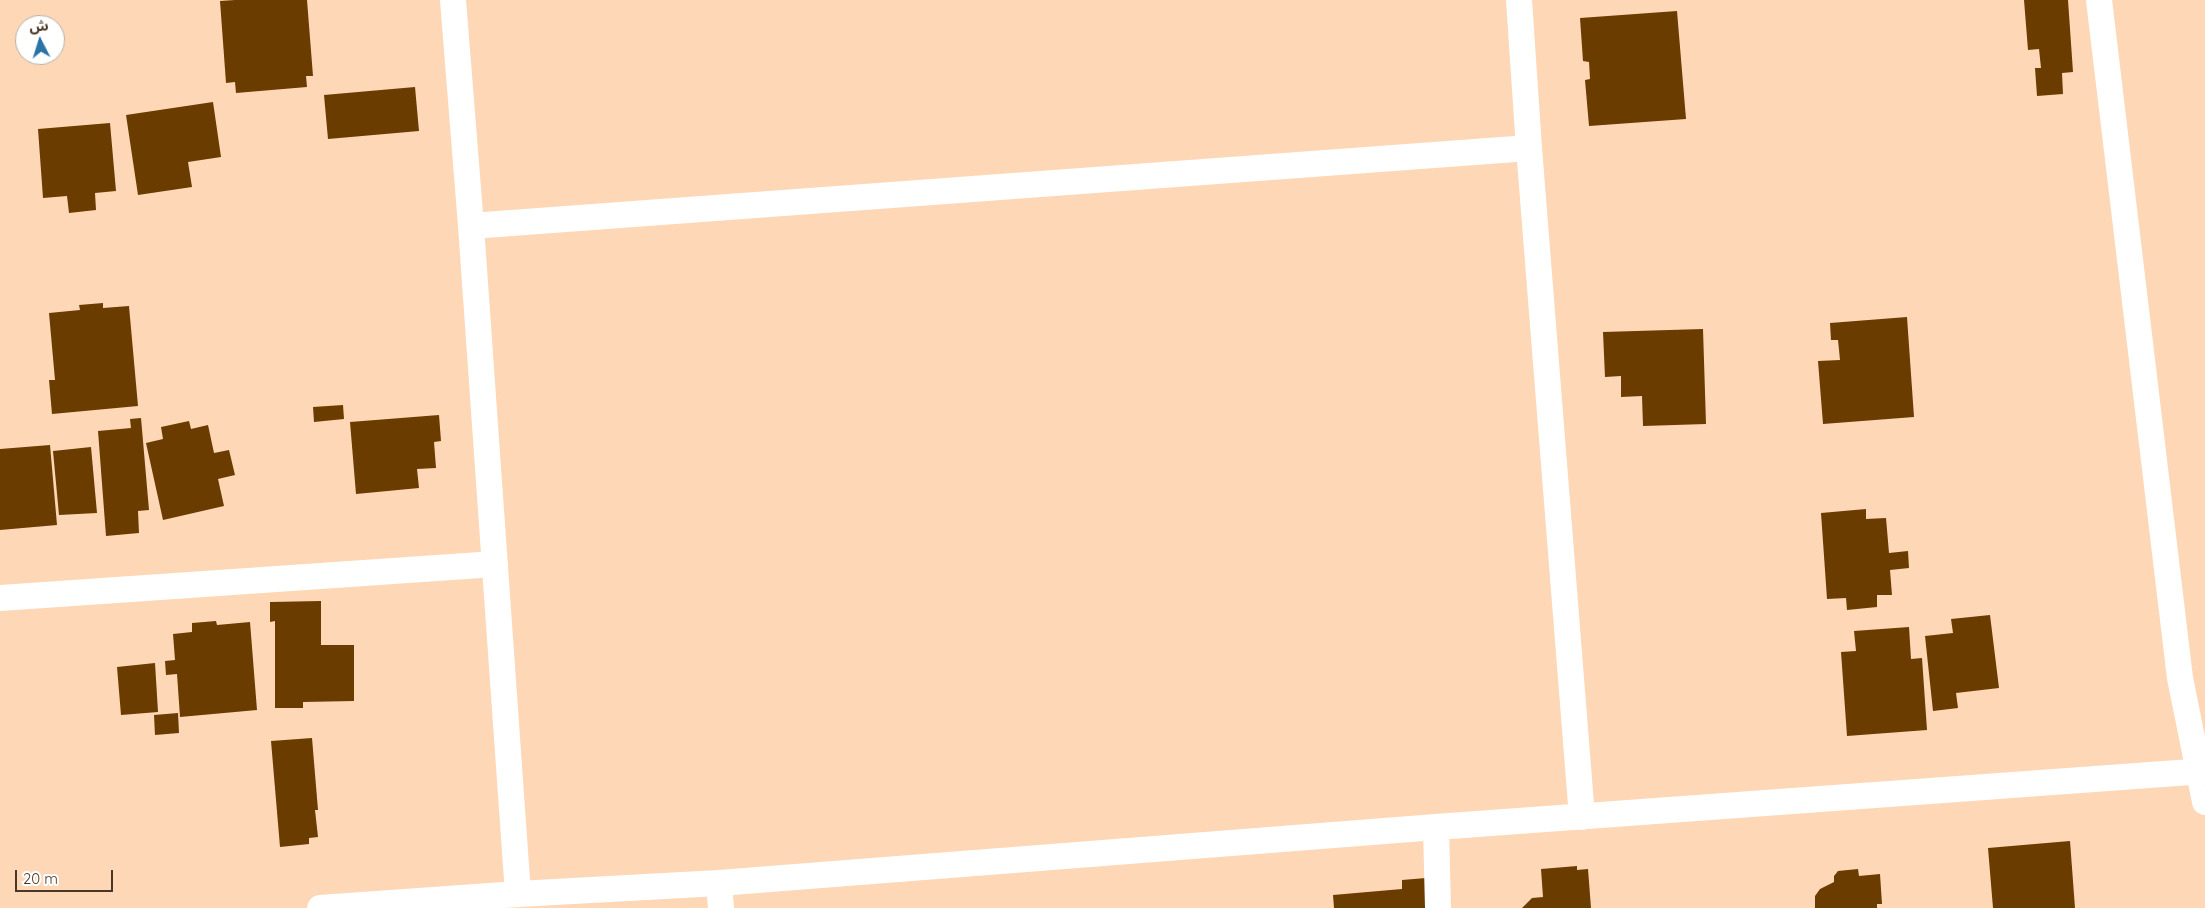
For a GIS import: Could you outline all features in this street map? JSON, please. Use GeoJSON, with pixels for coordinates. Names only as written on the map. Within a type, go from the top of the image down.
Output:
{"type":"FeatureCollection","features":[{"type":"Feature","properties":{"kind":"street"},"geometry":{"type":"LineString","coordinates":[[453,0],[472,226],[518,894]]}},
{"type":"Feature","properties":{"kind":"street"},"geometry":{"type":"LineString","coordinates":[[1519,0],[1582,817]]}},
{"type":"Feature","properties":{"kind":"street"},"geometry":{"type":"LineString","coordinates":[[2100,0],[2180,678],[2202,771],[2205,802]]}},
{"type":"Feature","properties":{"kind":"street"},"geometry":{"type":"LineString","coordinates":[[472,226],[1529,148]]}},
{"type":"Feature","properties":{"kind":"street"},"geometry":{"type":"LineString","coordinates":[[0,598],[495,564]]}},
{"type":"Feature","properties":{"kind":"street"},"geometry":{"type":"LineString","coordinates":[[320,908],[518,894],[720,896],[1436,827],[2202,771]]}},
{"type":"Feature","properties":{"kind":"street"},"geometry":{"type":"LineString","coordinates":[[1436,827],[1438,908]]}},
{"type":"Feature","properties":{"kind":"building"},"geometry":{"type":"Polygon","coordinates":[[[307,0],[313,76],[306,76],[307,87],[236,93],[235,82],[226,83],[220,1],[307,0]]]}},
{"type":"Feature","properties":{"kind":"building"},"geometry":{"type":"Polygon","coordinates":[[[2024,0],[2068,0],[2073,72],[2062,73],[2063,94],[2037,96],[2035,68],[2041,68],[2039,49],[2028,50],[2024,0]]]}},
{"type":"Feature","properties":{"kind":"building"},"geometry":{"type":"Polygon","coordinates":[[[1677,11],[1686,119],[1589,126],[1585,80],[1590,79],[1589,62],[1583,61],[1580,18],[1677,11]]]}},
{"type":"Feature","properties":{"kind":"building"},"geometry":{"type":"Polygon","coordinates":[[[415,87],[419,131],[328,139],[324,95],[415,87]]]}},
{"type":"Feature","properties":{"kind":"building"},"geometry":{"type":"Polygon","coordinates":[[[213,102],[221,157],[188,162],[192,187],[138,195],[126,115],[213,102]]]}},
{"type":"Feature","properties":{"kind":"building"},"geometry":{"type":"Polygon","coordinates":[[[110,123],[116,191],[95,193],[96,210],[69,213],[67,196],[43,198],[38,129],[110,123]]]}},
{"type":"Feature","properties":{"kind":"building"},"geometry":{"type":"Polygon","coordinates":[[[103,303],[103,308],[129,306],[138,406],[52,414],[49,380],[55,380],[49,313],[80,310],[79,305],[103,303]]]}},
{"type":"Feature","properties":{"kind":"building"},"geometry":{"type":"Polygon","coordinates":[[[1907,317],[1914,417],[1823,424],[1818,361],[1840,360],[1838,340],[1831,340],[1830,323],[1907,317]]]}},
{"type":"Feature","properties":{"kind":"building"},"geometry":{"type":"Polygon","coordinates":[[[1703,329],[1706,424],[1643,426],[1642,396],[1621,397],[1621,376],[1605,377],[1603,332],[1703,329]]]}},
{"type":"Feature","properties":{"kind":"building"},"geometry":{"type":"Polygon","coordinates":[[[343,405],[344,419],[314,422],[313,407],[343,405]]]}},
{"type":"Feature","properties":{"kind":"building"},"geometry":{"type":"Polygon","coordinates":[[[439,415],[441,441],[434,442],[436,468],[417,469],[419,488],[356,494],[350,422],[439,415]]]}},
{"type":"Feature","properties":{"kind":"building"},"geometry":{"type":"Polygon","coordinates":[[[141,418],[149,510],[138,511],[139,533],[106,536],[98,431],[131,428],[130,419],[141,418]]]}},
{"type":"Feature","properties":{"kind":"building"},"geometry":{"type":"Polygon","coordinates":[[[189,421],[191,429],[208,425],[214,453],[229,450],[235,475],[218,479],[224,506],[163,520],[146,443],[163,439],[161,427],[189,421]]]}},
{"type":"Feature","properties":{"kind":"building"},"geometry":{"type":"Polygon","coordinates":[[[50,445],[57,525],[0,530],[0,449],[50,445]]]}},
{"type":"Feature","properties":{"kind":"building"},"geometry":{"type":"Polygon","coordinates":[[[91,447],[97,513],[59,515],[53,451],[91,447]]]}},
{"type":"Feature","properties":{"kind":"building"},"geometry":{"type":"Polygon","coordinates":[[[1866,509],[1866,519],[1886,518],[1889,553],[1908,551],[1909,568],[1890,570],[1892,595],[1877,595],[1877,607],[1847,610],[1846,598],[1827,599],[1821,513],[1866,509]]]}},
{"type":"Feature","properties":{"kind":"building"},"geometry":{"type":"Polygon","coordinates":[[[321,601],[321,645],[354,645],[354,701],[303,702],[303,708],[275,708],[275,621],[270,622],[270,602],[321,601]]]}},
{"type":"Feature","properties":{"kind":"building"},"geometry":{"type":"Polygon","coordinates":[[[1990,615],[1999,688],[1956,693],[1958,708],[1933,711],[1925,636],[1953,633],[1951,619],[1990,615]]]}},
{"type":"Feature","properties":{"kind":"building"},"geometry":{"type":"Polygon","coordinates":[[[216,621],[217,625],[250,622],[257,710],[180,717],[177,674],[166,675],[165,661],[175,660],[173,634],[192,632],[192,623],[216,621]]]}},
{"type":"Feature","properties":{"kind":"building"},"geometry":{"type":"Polygon","coordinates":[[[1909,627],[1911,659],[1922,658],[1927,730],[1847,736],[1841,652],[1856,651],[1854,631],[1909,627]]]}},
{"type":"Feature","properties":{"kind":"building"},"geometry":{"type":"Polygon","coordinates":[[[155,663],[158,712],[121,715],[117,667],[155,663]]]}},
{"type":"Feature","properties":{"kind":"building"},"geometry":{"type":"Polygon","coordinates":[[[178,713],[179,733],[155,735],[154,715],[178,713]]]}},
{"type":"Feature","properties":{"kind":"building"},"geometry":{"type":"Polygon","coordinates":[[[312,738],[318,810],[315,810],[318,837],[309,838],[309,844],[280,847],[271,741],[312,738]]]}},
{"type":"Feature","properties":{"kind":"building"},"geometry":{"type":"Polygon","coordinates":[[[2070,841],[2075,908],[1993,908],[1988,848],[2070,841]]]}},
{"type":"Feature","properties":{"kind":"building"},"geometry":{"type":"Polygon","coordinates":[[[1577,866],[1577,870],[1588,869],[1591,908],[1522,908],[1532,898],[1543,897],[1541,869],[1577,866]]]}},
{"type":"Feature","properties":{"kind":"building"},"geometry":{"type":"Polygon","coordinates":[[[1858,869],[1859,876],[1880,874],[1882,904],[1877,904],[1877,908],[1815,908],[1815,896],[1820,889],[1834,882],[1834,876],[1838,871],[1858,869]]]}},
{"type":"Feature","properties":{"kind":"building"},"geometry":{"type":"Polygon","coordinates":[[[1426,878],[1428,908],[1334,908],[1333,895],[1402,889],[1402,880],[1426,878]]]}}]}
